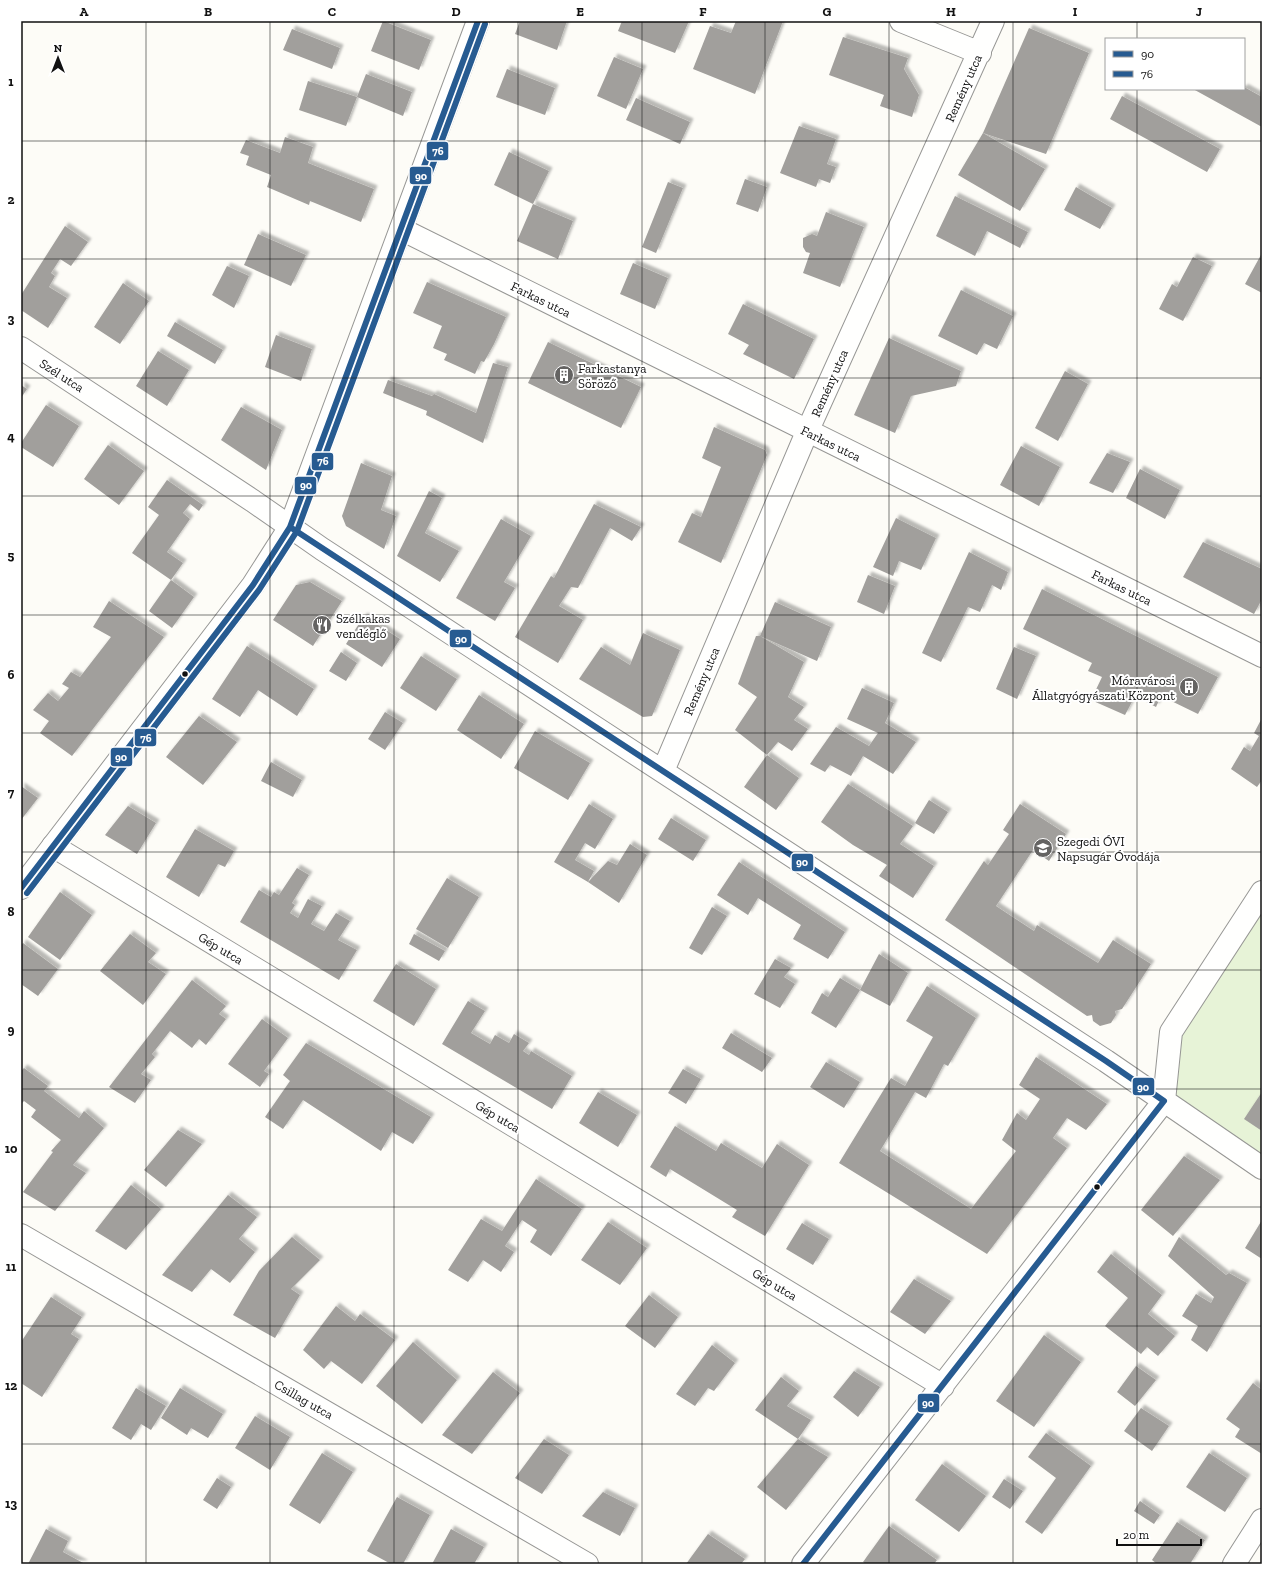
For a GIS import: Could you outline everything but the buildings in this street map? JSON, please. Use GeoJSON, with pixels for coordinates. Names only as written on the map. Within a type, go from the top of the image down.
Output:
{"type":"FeatureCollection","features":[{"type":"Feature","properties":{"kind":"street"},"geometry":{"type":"LineString","coordinates":[[21,888],[253,586],[290,526],[478,21]]}},
{"type":"Feature","properties":{"kind":"street"},"geometry":{"type":"LineString","coordinates":[[901,21],[980,53]]}},
{"type":"Feature","properties":{"kind":"street","name":"Remény utca"},"geometry":{"type":"LineString","coordinates":[[663,771],[807,432],[994,21]]}},
{"type":"Feature","properties":{"kind":"street","name":"Farkas utca"},"geometry":{"type":"LineString","coordinates":[[401,229],[807,432],[1262,656]]}},
{"type":"Feature","properties":{"kind":"street","name":"Szél utca"},"geometry":{"type":"LineString","coordinates":[[21,348],[1106,1061],[1262,1168]]}},
{"type":"Feature","properties":{"kind":"street","name":"Gép utca"},"geometry":{"type":"LineString","coordinates":[[53,846],[943,1386]]}},
{"type":"Feature","properties":{"kind":"street"},"geometry":{"type":"LineString","coordinates":[[803,1564],[1164,1101],[1171,1032],[1262,892]]}},
{"type":"Feature","properties":{"kind":"street","name":"Csillag utca"},"geometry":{"type":"LineString","coordinates":[[21,1235],[587,1564]]}},
{"type":"Feature","properties":{"kind":"street"},"geometry":{"type":"LineString","coordinates":[[1234,1564],[1262,1520]]}},
{"type":"Feature","properties":{"kind":"green space"},"geometry":{"type":"Polygon","coordinates":[[[1262,892],[1262,1168],[1164,1101],[1171,1032],[1262,892]]]}},
{"type":"Feature","properties":{"kind":"transit line","name":"90"},"geometry":{"type":"LineString","coordinates":[[21,888],[253,585],[290,527],[478,21]]}},
{"type":"Feature","properties":{"kind":"transit line","name":"76"},"geometry":{"type":"LineString","coordinates":[[27,893],[259,590],[297,531],[485,24]]}},
{"type":"Feature","properties":{"kind":"transit line","name":"90"},"geometry":{"type":"LineString","coordinates":[[290,527],[1106,1061],[1164,1101],[803,1564]]}},
{"type":"Feature","properties":{"kind":"place","name":"Farkastanya Söröző"},"geometry":{"type":"Point","coordinates":[564,375]}},
{"type":"Feature","properties":{"kind":"place","name":"Szélkakas vendéglő"},"geometry":{"type":"Point","coordinates":[322,625]}},
{"type":"Feature","properties":{"kind":"place","name":"Móravárosi Állatgyógyászati Központ"},"geometry":{"type":"Point","coordinates":[1189,687]}},
{"type":"Feature","properties":{"kind":"place","name":"Szegedi ÓVI Napsugár Óvodája"},"geometry":{"type":"Point","coordinates":[1043,848]}}]}
